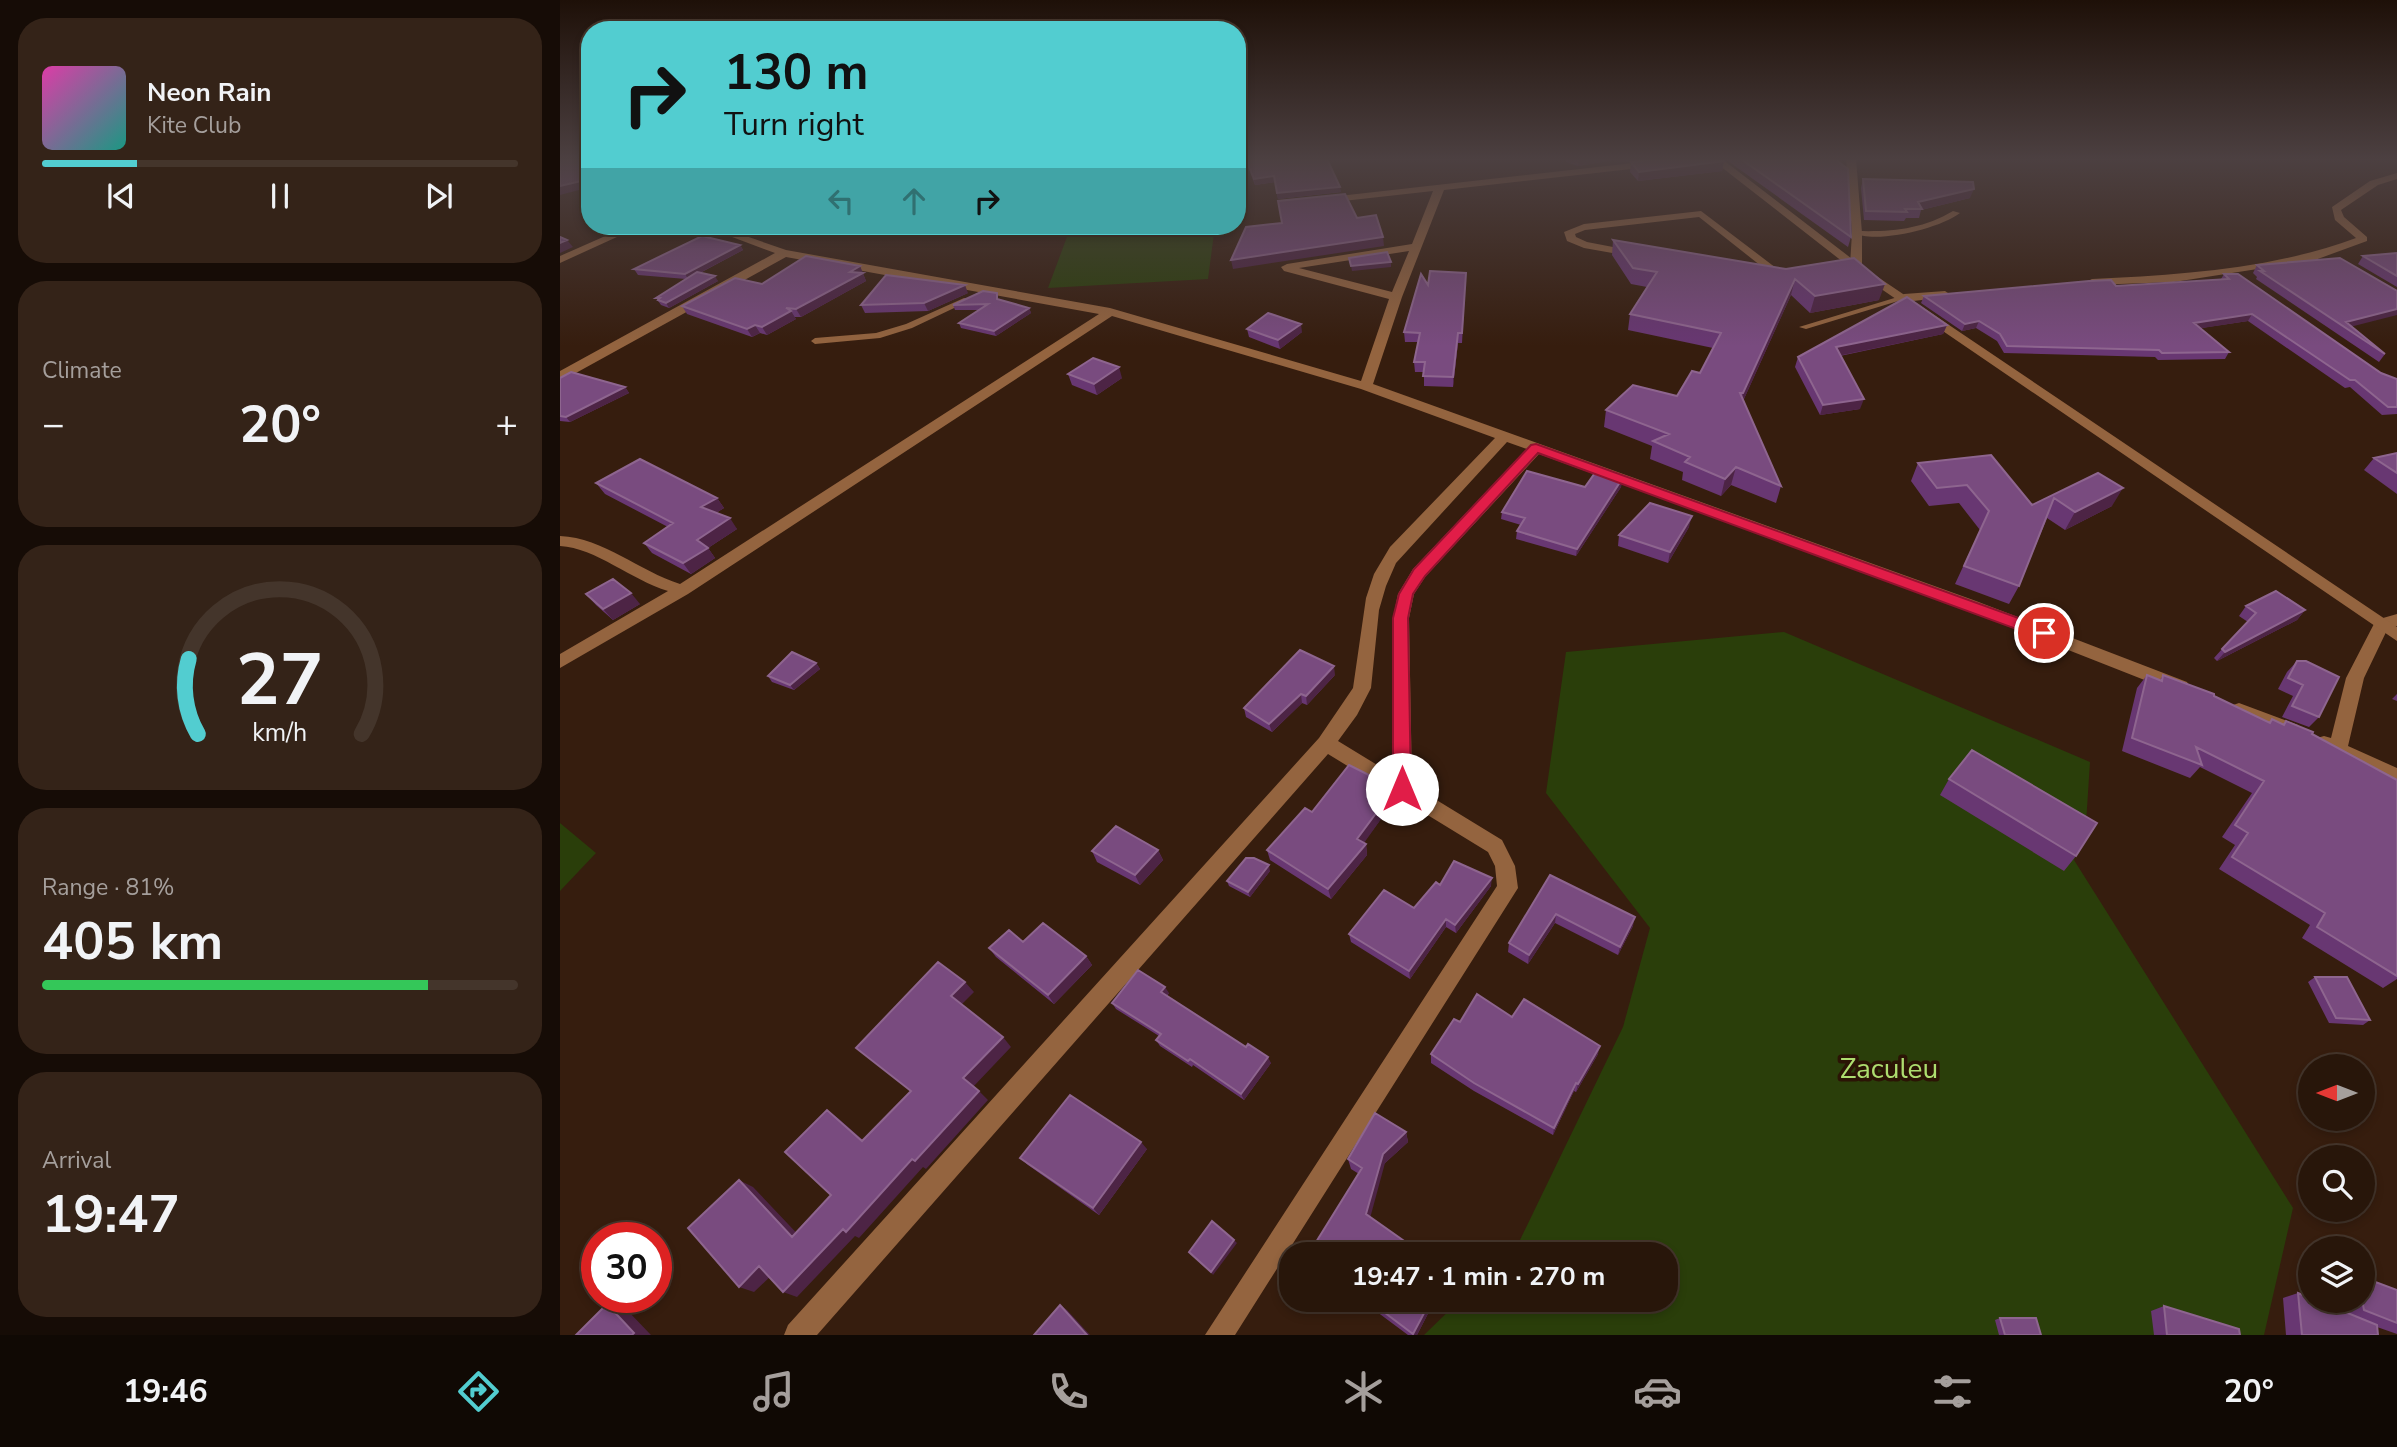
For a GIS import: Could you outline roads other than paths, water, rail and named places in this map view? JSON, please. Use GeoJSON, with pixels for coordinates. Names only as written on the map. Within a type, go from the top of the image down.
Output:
{"type":"FeatureCollection","features":[{"type":"Feature","properties":{"kind":"street"},"geometry":{"type":"LineString","coordinates":[[1366,386],[1396,297],[1426,221]]}},
{"type":"Feature","properties":{"kind":"street"},"geometry":{"type":"LineString","coordinates":[[1635,221],[1584,227],[1569,232],[1572,239],[1584,245],[1646,256]]}},
{"type":"Feature","properties":{"kind":"street"},"geometry":{"type":"LineString","coordinates":[[1711,221],[1790,278],[1756,275]]}},
{"type":"Feature","properties":{"kind":"street"},"geometry":{"type":"LineString","coordinates":[[1797,221],[1856,267],[2392,626],[2355,678],[2338,749]]}},
{"type":"Feature","properties":{"kind":"street"},"geometry":{"type":"LineString","coordinates":[[1856,221],[1856,267]]}},
{"type":"Feature","properties":{"kind":"street"},"geometry":{"type":"LineString","coordinates":[[2073,283],[2237,274],[2329,254],[2363,239],[2343,221]]}},
{"type":"Feature","properties":{"kind":"street"},"geometry":{"type":"LineString","coordinates":[[560,260],[616,235]]}},
{"type":"Feature","properties":{"kind":"street"},"geometry":{"type":"LineString","coordinates":[[738,235],[784,253],[1110,312],[1366,386],[1970,604],[2198,694]]}},
{"type":"Feature","properties":{"kind":"street"},"geometry":{"type":"LineString","coordinates":[[1396,297],[1287,267],[1416,246]]}},
{"type":"Feature","properties":{"kind":"street"},"geometry":{"type":"LineString","coordinates":[[560,376],[784,253]]}},
{"type":"Feature","properties":{"kind":"street"},"geometry":{"type":"LineString","coordinates":[[2329,254],[2340,261]]}},
{"type":"Feature","properties":{"kind":"street"},"geometry":{"type":"LineString","coordinates":[[1831,272],[1856,267]]}},
{"type":"Feature","properties":{"kind":"street"},"geometry":{"type":"LineString","coordinates":[[1903,298],[1956,294]]}},
{"type":"Feature","properties":{"kind":"street"},"geometry":{"type":"LineString","coordinates":[[560,662],[682,590],[1110,312]]}},
{"type":"Feature","properties":{"kind":"street"},"geometry":{"type":"LineString","coordinates":[[798,1335],[1326,743],[1356,701],[1363,684],[1369,615],[1378,582],[1386,566],[1396,551],[1504,436]]}},
{"type":"Feature","properties":{"kind":"street"},"geometry":{"type":"LineString","coordinates":[[1402,789],[1401,618],[1406,594],[1419,573],[1536,448]]}},
{"type":"Feature","properties":{"kind":"street"},"geometry":{"type":"LineString","coordinates":[[560,541],[572,541],[606,555],[642,577],[682,590]]}},
{"type":"Feature","properties":{"kind":"street"},"geometry":{"type":"LineString","coordinates":[[2224,704],[2338,749],[2397,777]]}},
{"type":"Feature","properties":{"kind":"street"},"geometry":{"type":"LineString","coordinates":[[1219,1335],[1508,888],[1505,866],[1495,846],[1326,743]]}},
{"type":"Feature","properties":{"kind":"lane"},"geometry":{"type":"LineString","coordinates":[[1857,233],[1906,232],[1941,221]]}},
{"type":"Feature","properties":{"kind":"lane"},"geometry":{"type":"LineString","coordinates":[[816,341],[877,336],[909,326],[990,289]]}},
{"type":"Feature","properties":{"kind":"lane"},"geometry":{"type":"LineString","coordinates":[[1803,327],[1903,298]]}},
{"type":"Feature","properties":{"kind":"park label","name":"Zaculeu"},"geometry":{"type":"Point","coordinates":[1889,1068]}}]}
